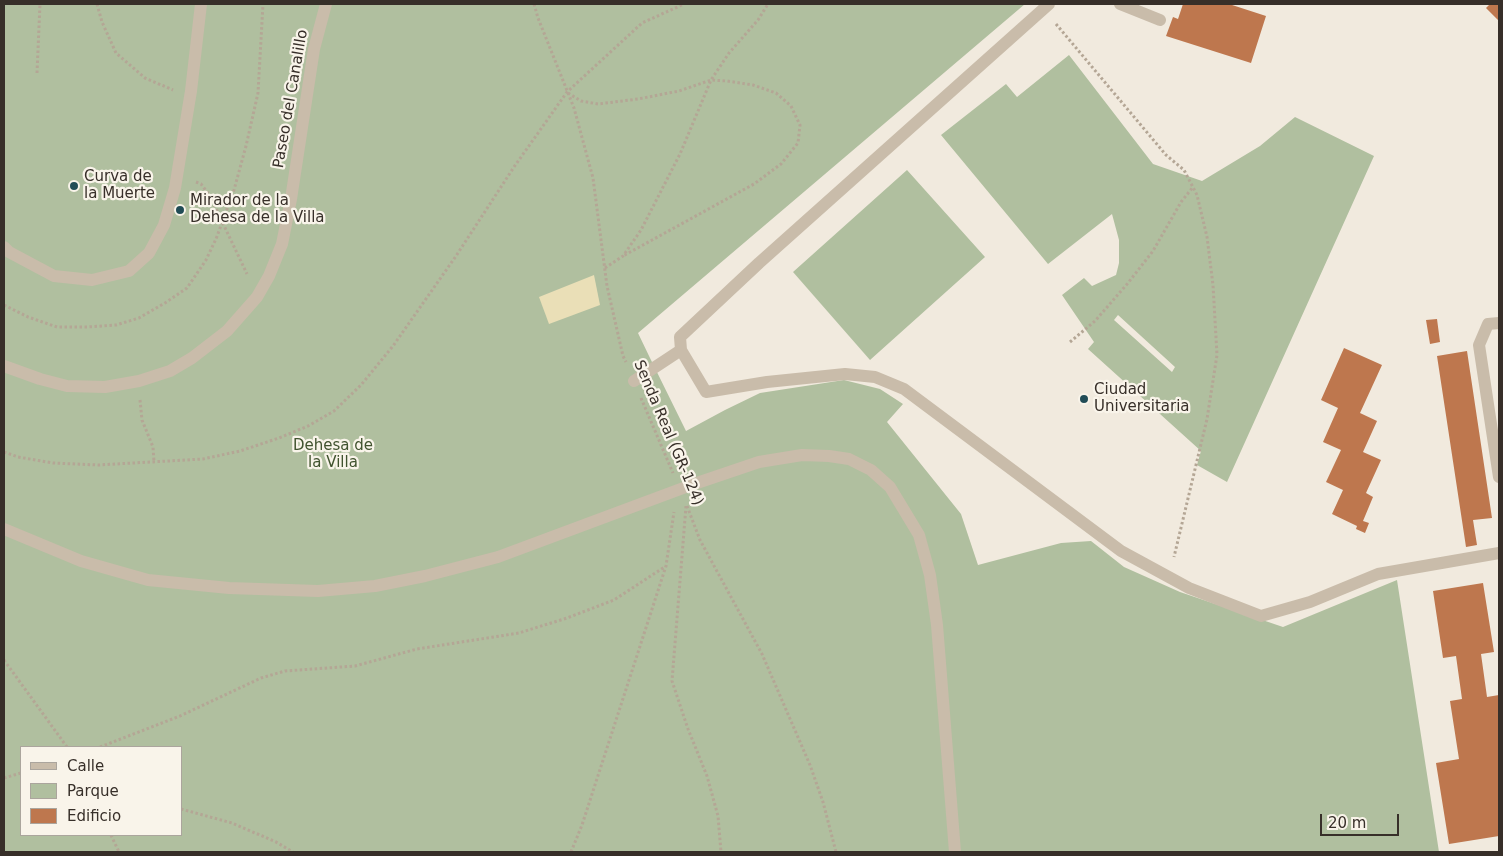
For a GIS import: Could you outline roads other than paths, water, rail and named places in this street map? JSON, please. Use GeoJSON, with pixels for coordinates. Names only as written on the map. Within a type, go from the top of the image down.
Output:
{"type":"FeatureCollection","features":[{"type":"Feature","properties":{"kind":"street"},"geometry":{"type":"LineString","coordinates":[[4,247],[9,252],[54,276],[92,280],[129,271],[149,253],[164,225],[177,175],[191,91],[201,4]]}},
{"type":"Feature","properties":{"kind":"street","name":"Paseo del Canalillo"},"geometry":{"type":"LineString","coordinates":[[4,366],[67,386],[105,387],[139,381],[170,371],[192,358],[227,331],[258,297],[282,244],[296,171],[314,49],[326,4]]}},
{"type":"Feature","properties":{"kind":"street"},"geometry":{"type":"LineString","coordinates":[[1120,4],[1160,20]]}},
{"type":"Feature","properties":{"kind":"street"},"geometry":{"type":"LineString","coordinates":[[1046,6],[680,337],[680,350],[706,392],[767,382],[845,374],[875,377],[904,389],[1121,552],[1189,588],[1261,616],[1310,602],[1378,574],[1499,553]]}},
{"type":"Feature","properties":{"kind":"street"},"geometry":{"type":"LineString","coordinates":[[1499,322],[1488,324],[1479,345],[1499,477]]}},
{"type":"Feature","properties":{"kind":"street"},"geometry":{"type":"LineString","coordinates":[[634,381],[680,350]]}},
{"type":"Feature","properties":{"kind":"street"},"geometry":{"type":"LineString","coordinates":[[4,529],[81,561],[148,580],[229,588],[318,591],[384,584],[425,576],[498,557],[759,462],[802,455],[849,459],[871,470],[890,487],[919,535],[930,575],[937,625],[955,852]]}},
{"type":"Feature","properties":{"kind":"place","name":"Curva de la Muerte"},"geometry":{"type":"Point","coordinates":[74,186]}},
{"type":"Feature","properties":{"kind":"place","name":"Mirador de la Dehesa de la Villa"},"geometry":{"type":"Point","coordinates":[180,210]}},
{"type":"Feature","properties":{"kind":"place","name":"Ciudad Universitaria"},"geometry":{"type":"Point","coordinates":[1084,399]}},
{"type":"Feature","properties":{"kind":"park label","name":"Dehesa de la Villa"},"geometry":{"type":"Point","coordinates":[333,454]}}]}
